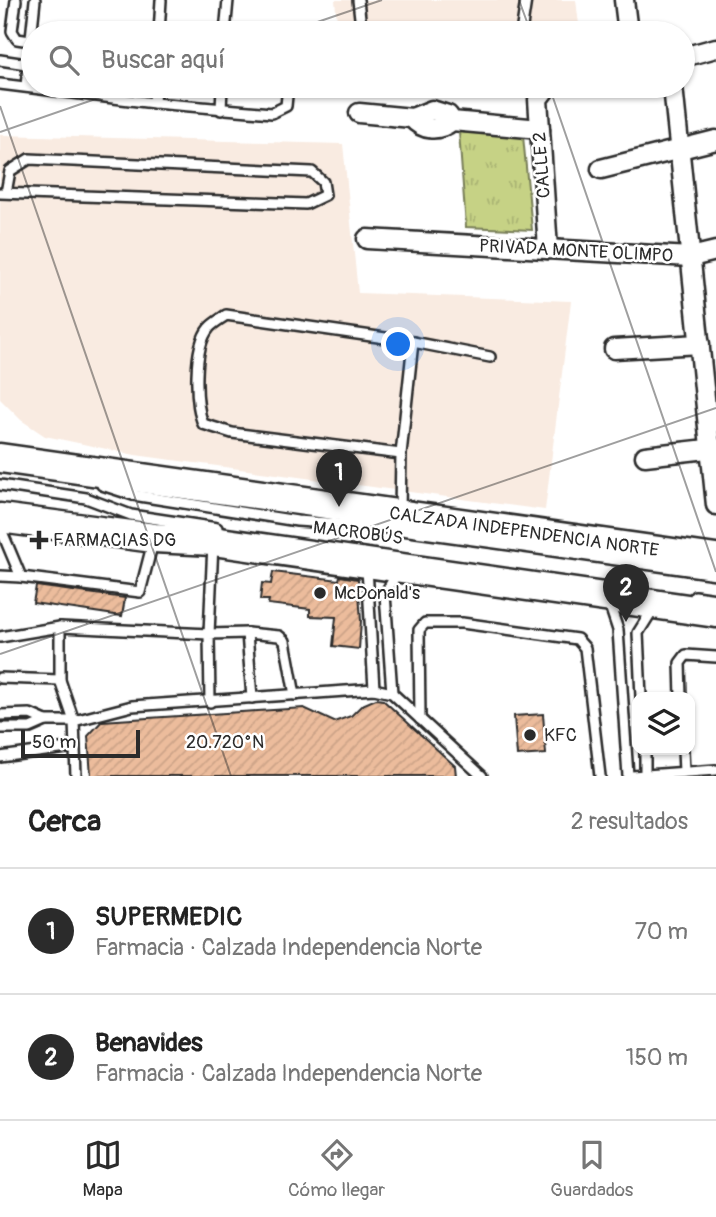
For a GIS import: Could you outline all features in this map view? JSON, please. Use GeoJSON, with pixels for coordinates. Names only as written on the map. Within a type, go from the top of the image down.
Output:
{"type":"FeatureCollection","features":[{"type":"Feature","properties":{"kind":"main road","name":"CALZADA INDEPENDENCIA NORTE"},"geometry":{"type":"LineString","coordinates":[[0,458],[716,559]]}},
{"type":"Feature","properties":{"kind":"main road"},"geometry":{"type":"LineString","coordinates":[[0,518],[154,538],[223,536],[400,569],[716,613]]}},
{"type":"Feature","properties":{"kind":"street"},"geometry":{"type":"LineString","coordinates":[[624,0],[627,21]]}},
{"type":"Feature","properties":{"kind":"street"},"geometry":{"type":"LineString","coordinates":[[695,54],[716,48]]}},
{"type":"Feature","properties":{"kind":"street","name":"CALLE 2"},"geometry":{"type":"LineString","coordinates":[[539,98],[548,249]]}},
{"type":"Feature","properties":{"kind":"street"},"geometry":{"type":"LineString","coordinates":[[674,98],[714,449],[716,505]]}},
{"type":"Feature","properties":{"kind":"street"},"geometry":{"type":"LineString","coordinates":[[359,113],[412,118],[432,110],[448,115],[452,121],[540,129]]}},
{"type":"Feature","properties":{"kind":"street"},"geometry":{"type":"LineString","coordinates":[[601,169],[716,140]]}},
{"type":"Feature","properties":{"kind":"street","name":"PRIVADA MONTE OLIMPO"},"geometry":{"type":"LineString","coordinates":[[367,239],[421,242],[429,236],[440,234],[451,236],[462,244],[691,257],[716,251]]}},
{"type":"Feature","properties":{"kind":"street"},"geometry":{"type":"LineString","coordinates":[[614,349],[700,344]]}},
{"type":"Feature","properties":{"kind":"street"},"geometry":{"type":"LineString","coordinates":[[645,456],[714,449]]}},
{"type":"Feature","properties":{"kind":"lane"},"geometry":{"type":"LineString","coordinates":[[16,0],[12,31],[17,39],[21,40]]}},
{"type":"Feature","properties":{"kind":"lane"},"geometry":{"type":"LineString","coordinates":[[32,21],[35,0]]}},
{"type":"Feature","properties":{"kind":"lane"},"geometry":{"type":"LineString","coordinates":[[160,21],[162,0]]}},
{"type":"Feature","properties":{"kind":"lane"},"geometry":{"type":"LineString","coordinates":[[226,21],[228,0]]}},
{"type":"Feature","properties":{"kind":"lane"},"geometry":{"type":"LineString","coordinates":[[358,0],[360,21]]}},
{"type":"Feature","properties":{"kind":"lane"},"geometry":{"type":"LineString","coordinates":[[523,21],[526,0]]}},
{"type":"Feature","properties":{"kind":"lane"},"geometry":{"type":"LineString","coordinates":[[0,60],[21,64]]}},
{"type":"Feature","properties":{"kind":"lane"},"geometry":{"type":"LineString","coordinates":[[0,84],[21,86]]}},
{"type":"Feature","properties":{"kind":"lane"},"geometry":{"type":"LineString","coordinates":[[119,98],[272,113],[286,106],[287,98]]}},
{"type":"Feature","properties":{"kind":"lane"},"geometry":{"type":"LineString","coordinates":[[154,98],[154,103]]}},
{"type":"Feature","properties":{"kind":"lane"},"geometry":{"type":"LineString","coordinates":[[220,110],[221,98]]}},
{"type":"Feature","properties":{"kind":"lane"},"geometry":{"type":"LineString","coordinates":[[29,159],[312,172],[323,181],[325,195],[306,205],[3,193],[10,171],[29,159]]}},
{"type":"Feature","properties":{"kind":"lane"},"geometry":{"type":"LineString","coordinates":[[401,454],[232,433],[203,424],[197,408],[200,350],[208,329],[226,315],[413,342],[489,357]]}},
{"type":"Feature","properties":{"kind":"lane"},"geometry":{"type":"LineString","coordinates":[[400,515],[401,454],[413,342]]}},
{"type":"Feature","properties":{"kind":"lane","name":"MACROBÚS"},"geometry":{"type":"LineString","coordinates":[[0,468],[89,480],[133,495],[297,521],[373,526],[716,575]]}},
{"type":"Feature","properties":{"kind":"lane"},"geometry":{"type":"LineString","coordinates":[[0,485],[86,498],[131,514],[223,536],[214,573],[209,634],[210,702]]}},
{"type":"Feature","properties":{"kind":"lane"},"geometry":{"type":"LineString","coordinates":[[0,527],[21,577]]}},
{"type":"Feature","properties":{"kind":"lane"},"geometry":{"type":"LineString","coordinates":[[0,576],[141,592],[154,538]]}},
{"type":"Feature","properties":{"kind":"lane"},"geometry":{"type":"LineString","coordinates":[[366,563],[374,689]]}},
{"type":"Feature","properties":{"kind":"lane"},"geometry":{"type":"LineString","coordinates":[[392,693],[385,594],[400,569]]}},
{"type":"Feature","properties":{"kind":"lane"},"geometry":{"type":"LineString","coordinates":[[689,595],[716,599]]}},
{"type":"Feature","properties":{"kind":"lane"},"geometry":{"type":"LineString","coordinates":[[603,597],[612,607],[618,630],[630,776],[716,770]]}},
{"type":"Feature","properties":{"kind":"lane"},"geometry":{"type":"LineString","coordinates":[[641,692],[638,633],[657,604]]}},
{"type":"Feature","properties":{"kind":"lane"},"geometry":{"type":"LineString","coordinates":[[420,719],[419,630],[425,623],[462,623],[577,639],[585,648],[600,776]]}},
{"type":"Feature","properties":{"kind":"lane"},"geometry":{"type":"LineString","coordinates":[[60,627],[60,680],[74,721],[76,776]]}},
{"type":"Feature","properties":{"kind":"lane"},"geometry":{"type":"LineString","coordinates":[[0,637],[60,627],[279,636],[285,641],[295,695]]}},
{"type":"Feature","properties":{"kind":"lane"},"geometry":{"type":"LineString","coordinates":[[247,633],[252,698]]}},
{"type":"Feature","properties":{"kind":"lane"},"geometry":{"type":"LineString","coordinates":[[681,692],[680,663],[686,655],[716,657]]}},
{"type":"Feature","properties":{"kind":"lane"},"geometry":{"type":"LineString","coordinates":[[0,678],[60,680]]}},
{"type":"Feature","properties":{"kind":"lane"},"geometry":{"type":"LineString","coordinates":[[0,715],[30,714],[47,721],[74,721],[131,706],[374,689],[392,693],[482,776]]}},
{"type":"Feature","properties":{"kind":"lane"},"geometry":{"type":"LineString","coordinates":[[0,728],[30,728],[47,721]]}},
{"type":"Feature","properties":{"kind":"lane"},"geometry":{"type":"LineString","coordinates":[[0,757],[75,747]]}},
{"type":"Feature","properties":{"kind":"lane"},"geometry":{"type":"LineString","coordinates":[[645,755],[646,775]]}},
{"type":"Feature","properties":{"kind":"lane"},"geometry":{"type":"LineString","coordinates":[[683,755],[684,772]]}},
{"type":"Feature","properties":{"kind":"shaded area"},"geometry":{"type":"Polygon","coordinates":[[[335,0],[576,0],[579,21],[337,21],[335,0]]]}},
{"type":"Feature","properties":{"kind":"shaded area"},"geometry":{"type":"Polygon","coordinates":[[[0,135],[343,144],[358,293],[571,301],[545,510],[135,455],[45,436],[21,420],[0,399],[0,135]]]}},
{"type":"Feature","properties":{"kind":"green space"},"geometry":{"type":"Polygon","coordinates":[[[459,132],[523,136],[532,230],[466,227],[459,132]]]}},
{"type":"Feature","properties":{"kind":"building"},"geometry":{"type":"Polygon","coordinates":[[[273,572],[339,580],[340,576],[358,579],[361,621],[359,649],[333,646],[336,617],[310,616],[310,609],[268,604],[269,600],[260,600],[262,583],[271,584],[273,572]]]}},
{"type":"Feature","properties":{"kind":"building"},"geometry":{"type":"Polygon","coordinates":[[[36,586],[125,598],[122,616],[33,603],[36,586]]]}},
{"type":"Feature","properties":{"kind":"building"},"geometry":{"type":"Polygon","coordinates":[[[376,699],[383,700],[455,766],[456,776],[91,776],[88,736],[102,721],[304,708],[334,722],[351,716],[362,705],[376,699]]]}},
{"type":"Feature","properties":{"kind":"building","name":"KFC"},"geometry":{"type":"Polygon","coordinates":[[[543,714],[546,754],[517,756],[514,716],[543,714]]]}},
{"type":"Feature","properties":{"kind":"place","name":"SUPERMEDIC"},"geometry":{"type":"Point","coordinates":[339,507]}},
{"type":"Feature","properties":{"kind":"place","name":"FARMACIAS DG"},"geometry":{"type":"Point","coordinates":[39,540]}},
{"type":"Feature","properties":{"kind":"place","name":"McDonald's"},"geometry":{"type":"Point","coordinates":[320,593]}},
{"type":"Feature","properties":{"kind":"place","name":"Benavides"},"geometry":{"type":"Point","coordinates":[626,622]}},
{"type":"Feature","properties":{"kind":"place","name":"KFC"},"geometry":{"type":"Point","coordinates":[530,735]}}]}
